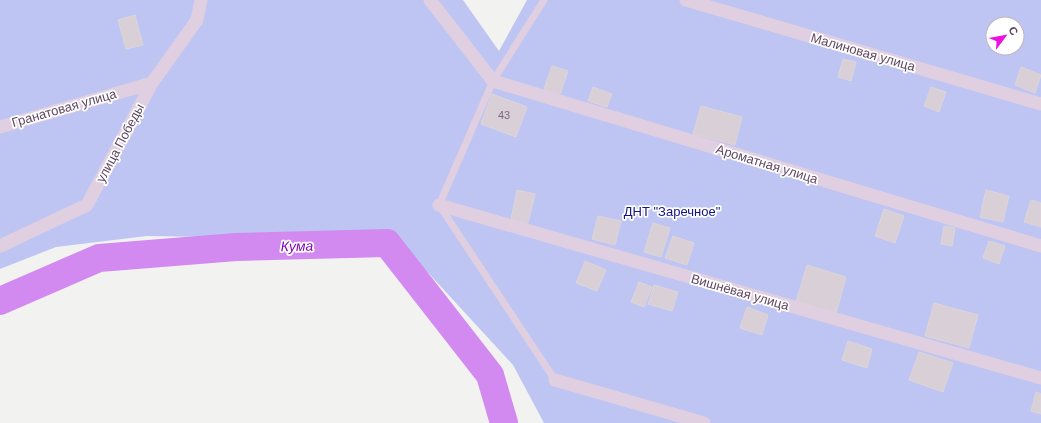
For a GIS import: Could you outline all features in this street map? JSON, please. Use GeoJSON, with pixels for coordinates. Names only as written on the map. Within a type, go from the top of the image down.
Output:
{"type":"FeatureCollection","features":[{"type":"Feature","properties":{"kind":"street","name":"улица Победы"},"geometry":{"type":"LineString","coordinates":[[0,246],[87,205],[152,83],[197,20],[201,0]]}},
{"type":"Feature","properties":{"kind":"street"},"geometry":{"type":"LineString","coordinates":[[430,0],[493,81]]}},
{"type":"Feature","properties":{"kind":"street","name":"Малиновая улица"},"geometry":{"type":"LineString","coordinates":[[686,0],[1041,104]]}},
{"type":"Feature","properties":{"kind":"street","name":"Ароматная улица"},"geometry":{"type":"LineString","coordinates":[[493,81],[1041,246]]}},
{"type":"Feature","properties":{"kind":"street","name":"Гранатовая улица"},"geometry":{"type":"LineString","coordinates":[[0,127],[152,83]]}},
{"type":"Feature","properties":{"kind":"street","name":"Вишнёвая улица"},"geometry":{"type":"LineString","coordinates":[[439,205],[1041,378]]}},
{"type":"Feature","properties":{"kind":"street"},"geometry":{"type":"LineString","coordinates":[[555,380],[704,423]]}},
{"type":"Feature","properties":{"kind":"lane"},"geometry":{"type":"LineString","coordinates":[[544,0],[493,81],[439,205],[555,380]]}},
{"type":"Feature","properties":{"kind":"green space","name":"ДНТ \"Заречное\""},"geometry":{"type":"Polygon","coordinates":[[[0,0],[463,0],[499,51],[527,0],[1041,0],[1041,423],[544,423],[513,365],[398,240],[147,236],[56,247],[0,269],[0,0]]]}},
{"type":"Feature","properties":{"kind":"building"},"geometry":{"type":"Polygon","coordinates":[[[135,15],[143,45],[126,49],[118,20],[135,15]]]}},
{"type":"Feature","properties":{"kind":"building"},"geometry":{"type":"Polygon","coordinates":[[[843,59],[856,62],[851,81],[838,77],[843,59]]]}},
{"type":"Feature","properties":{"kind":"building"},"geometry":{"type":"Polygon","coordinates":[[[552,66],[568,71],[560,94],[544,89],[552,66]]]}},
{"type":"Feature","properties":{"kind":"building"},"geometry":{"type":"Polygon","coordinates":[[[1021,67],[1041,75],[1035,93],[1015,85],[1021,67]]]}},
{"type":"Feature","properties":{"kind":"building"},"geometry":{"type":"Polygon","coordinates":[[[593,87],[612,94],[607,107],[588,101],[593,87]]]}},
{"type":"Feature","properties":{"kind":"building"},"geometry":{"type":"Polygon","coordinates":[[[931,87],[946,92],[939,112],[924,106],[931,87]]]}},
{"type":"Feature","properties":{"kind":"building"},"geometry":{"type":"Polygon","coordinates":[[[492,94],[527,107],[516,137],[481,124],[492,94]]]}},
{"type":"Feature","properties":{"kind":"building"},"geometry":{"type":"Polygon","coordinates":[[[701,106],[742,117],[735,145],[693,134],[701,106]]]}},
{"type":"Feature","properties":{"kind":"building"},"geometry":{"type":"Polygon","coordinates":[[[517,190],[535,194],[528,223],[511,219],[517,190]]]}},
{"type":"Feature","properties":{"kind":"building"},"geometry":{"type":"Polygon","coordinates":[[[986,190],[1009,196],[1003,222],[980,217],[986,190]]]}},
{"type":"Feature","properties":{"kind":"building"},"geometry":{"type":"Polygon","coordinates":[[[1031,200],[1041,203],[1041,227],[1024,222],[1031,200]]]}},
{"type":"Feature","properties":{"kind":"building"},"geometry":{"type":"Polygon","coordinates":[[[884,209],[904,216],[895,243],[875,236],[884,209]]]}},
{"type":"Feature","properties":{"kind":"building"},"geometry":{"type":"Polygon","coordinates":[[[598,216],[621,221],[615,245],[592,239],[598,216]]]}},
{"type":"Feature","properties":{"kind":"building"},"geometry":{"type":"Polygon","coordinates":[[[653,223],[670,228],[661,257],[644,252],[653,223]]]}},
{"type":"Feature","properties":{"kind":"building"},"geometry":{"type":"Polygon","coordinates":[[[944,226],[955,228],[952,246],[941,244],[944,226]]]}},
{"type":"Feature","properties":{"kind":"building"},"geometry":{"type":"Polygon","coordinates":[[[673,236],[694,243],[687,265],[665,258],[673,236]]]}},
{"type":"Feature","properties":{"kind":"building"},"geometry":{"type":"Polygon","coordinates":[[[989,241],[1005,246],[999,264],[983,258],[989,241]]]}},
{"type":"Feature","properties":{"kind":"building"},"geometry":{"type":"Polygon","coordinates":[[[585,261],[606,270],[597,291],[576,283],[585,261]]]}},
{"type":"Feature","properties":{"kind":"building"},"geometry":{"type":"Polygon","coordinates":[[[807,265],[846,277],[836,314],[796,302],[807,265]]]}},
{"type":"Feature","properties":{"kind":"building"},"geometry":{"type":"Polygon","coordinates":[[[639,282],[652,287],[644,307],[631,302],[639,282]]]}},
{"type":"Feature","properties":{"kind":"building"},"geometry":{"type":"Polygon","coordinates":[[[654,285],[678,292],[672,311],[648,304],[654,285]]]}},
{"type":"Feature","properties":{"kind":"building"},"geometry":{"type":"Polygon","coordinates":[[[934,303],[978,315],[969,348],[925,336],[934,303]]]}},
{"type":"Feature","properties":{"kind":"building"},"geometry":{"type":"Polygon","coordinates":[[[747,307],[768,315],[762,335],[740,328],[747,307]]]}},
{"type":"Feature","properties":{"kind":"building"},"geometry":{"type":"Polygon","coordinates":[[[848,341],[872,349],[867,368],[842,360],[848,341]]]}},
{"type":"Feature","properties":{"kind":"building"},"geometry":{"type":"Polygon","coordinates":[[[919,352],[953,363],[943,392],[909,380],[919,352]]]}},
{"type":"Feature","properties":{"kind":"building"},"geometry":{"type":"Polygon","coordinates":[[[1036,392],[1041,394],[1041,414],[1031,411],[1036,392]]]}},
{"type":"Feature","properties":{"kind":"waterway","name":"Кума"},"geometry":{"type":"LineString","coordinates":[[0,301],[99,258],[236,247],[387,243],[490,375],[504,423]]}}]}
